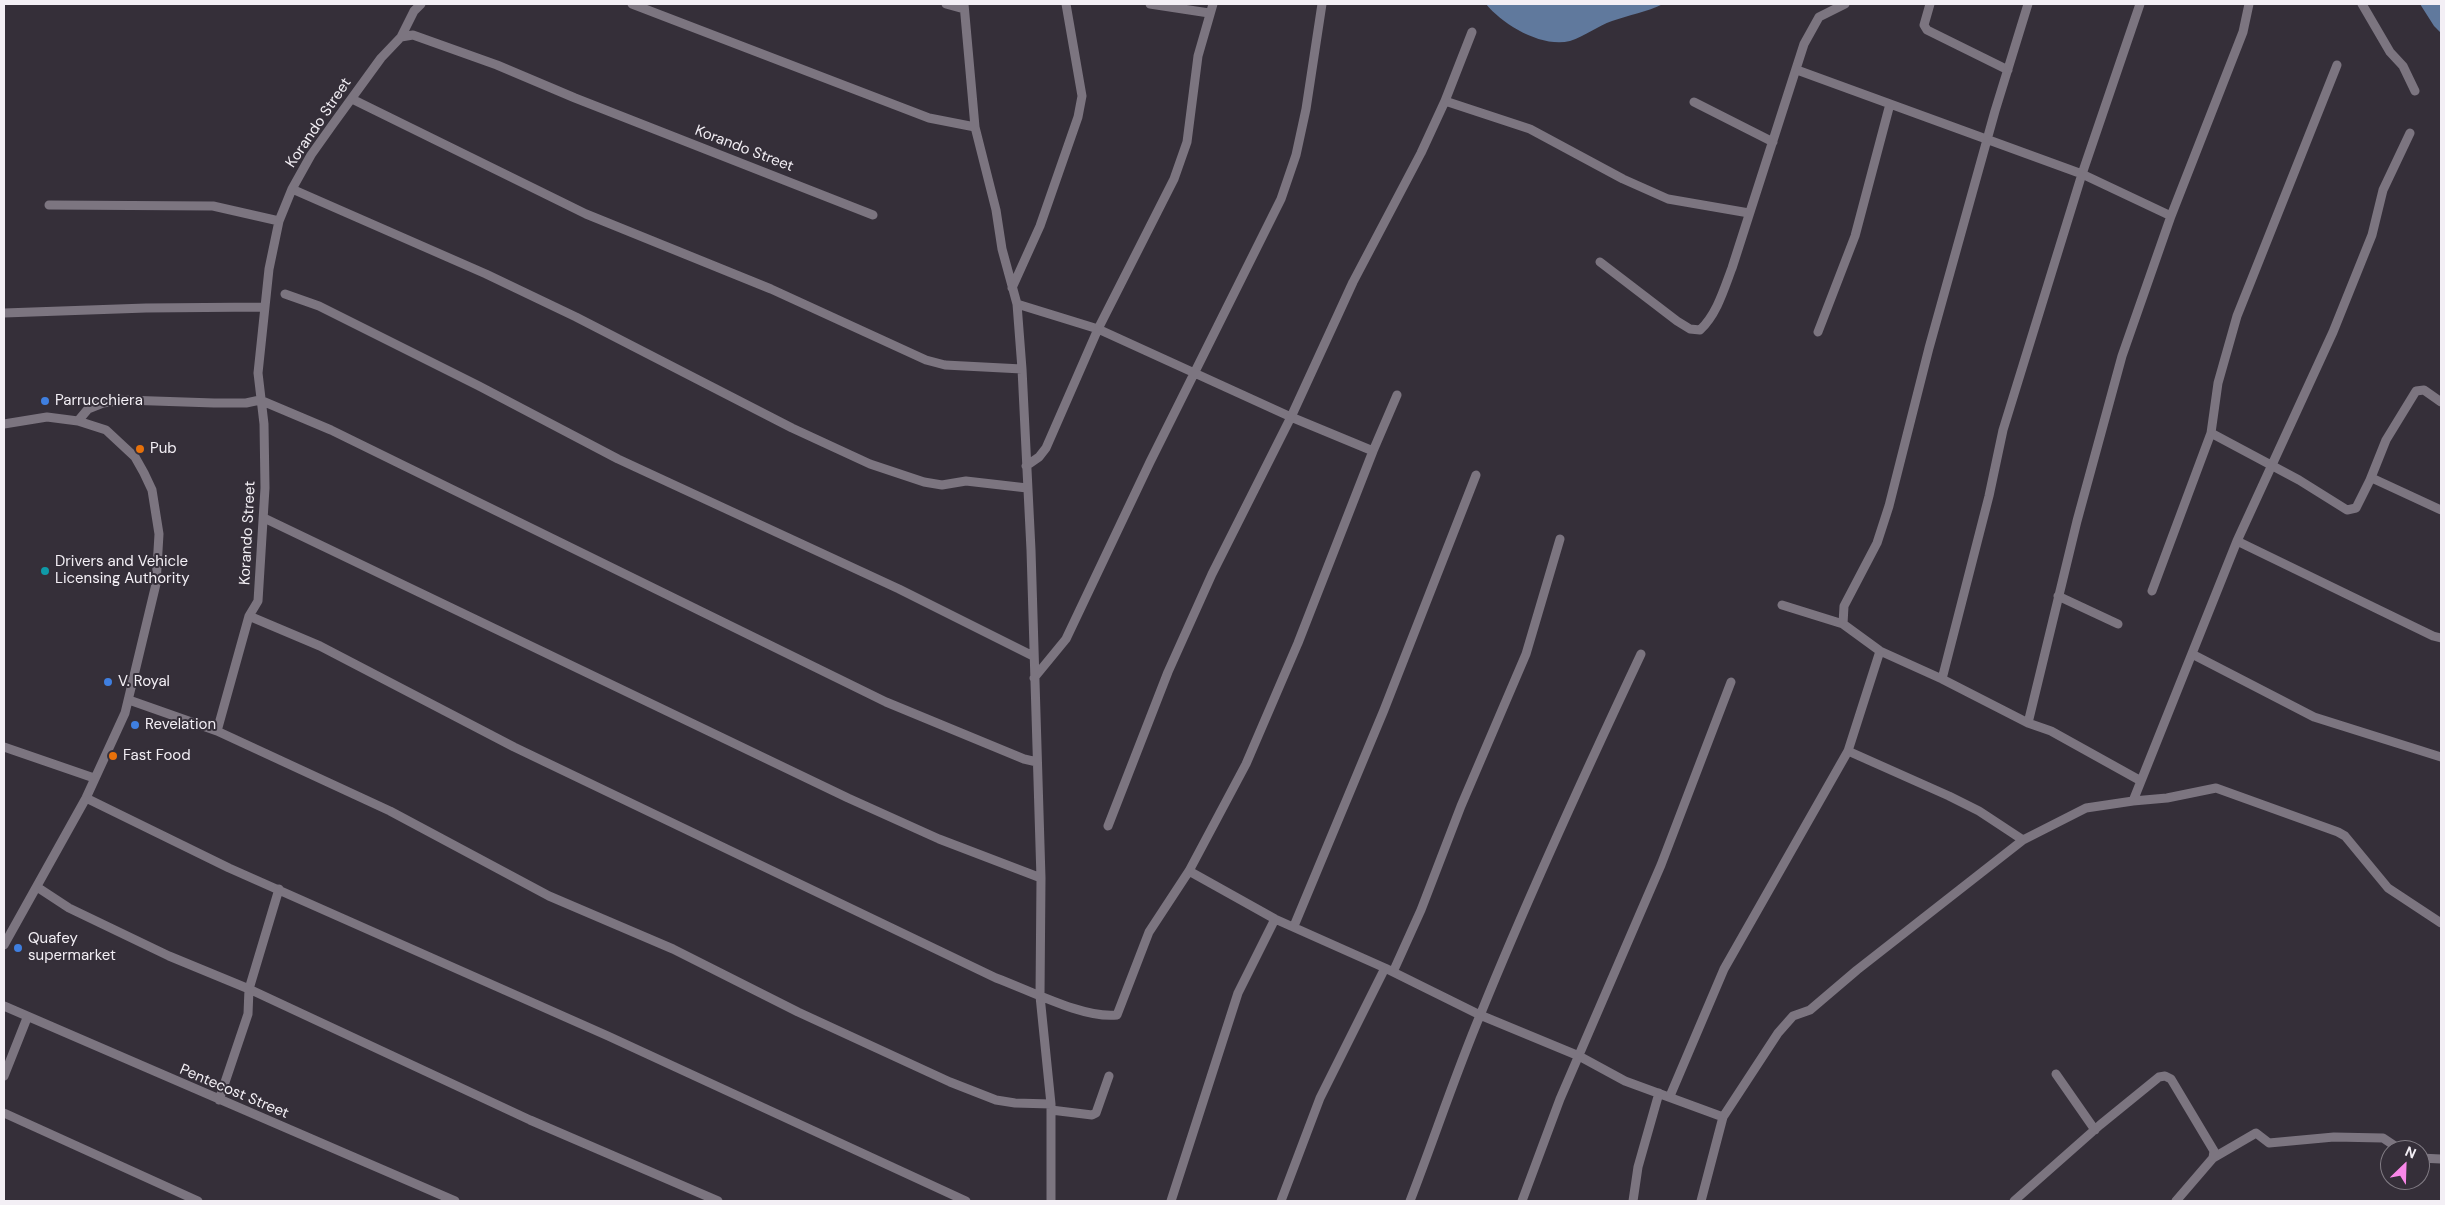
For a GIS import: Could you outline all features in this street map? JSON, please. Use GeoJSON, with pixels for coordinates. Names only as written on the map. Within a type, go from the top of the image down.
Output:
{"type":"FeatureCollection","features":[{"type":"Feature","properties":{"kind":"street"},"geometry":{"type":"LineString","coordinates":[[401,37],[414,10],[421,4]]}},
{"type":"Feature","properties":{"kind":"street"},"geometry":{"type":"LineString","coordinates":[[632,4],[928,118],[975,127]]}},
{"type":"Feature","properties":{"kind":"street"},"geometry":{"type":"LineString","coordinates":[[946,4],[964,6],[975,127],[996,210],[1002,249],[1017,304],[1031,550],[1041,878],[1040,996],[1051,1107],[1051,1201]]}},
{"type":"Feature","properties":{"kind":"street"},"geometry":{"type":"LineString","coordinates":[[1012,288],[1040,226],[1078,117],[1082,96],[1066,4]]}},
{"type":"Feature","properties":{"kind":"street"},"geometry":{"type":"LineString","coordinates":[[1026,466],[1039,457],[1046,448],[1098,329],[1168,193],[1187,142],[1198,56],[1211,8],[1150,4]]}},
{"type":"Feature","properties":{"kind":"street"},"geometry":{"type":"LineString","coordinates":[[1034,678],[1066,640],[1150,462],[1281,199],[1296,155],[1306,109],[1322,4]]}},
{"type":"Feature","properties":{"kind":"street"},"geometry":{"type":"LineString","coordinates":[[1600,262],[1677,321],[1690,329],[1700,330],[1711,316],[1721,297],[1804,44],[1819,17],[1845,4]]}},
{"type":"Feature","properties":{"kind":"street"},"geometry":{"type":"LineString","coordinates":[[1930,4],[1924,25],[1927,30],[2008,70]]}},
{"type":"Feature","properties":{"kind":"street"},"geometry":{"type":"LineString","coordinates":[[1843,624],[1844,606],[1877,543],[1889,506],[1929,348],[2028,4]]}},
{"type":"Feature","properties":{"kind":"street"},"geometry":{"type":"LineString","coordinates":[[1942,679],[1989,496],[2002,430],[2082,174],[2140,4]]}},
{"type":"Feature","properties":{"kind":"street"},"geometry":{"type":"LineString","coordinates":[[2028,723],[2058,596],[2122,356],[2171,216],[2243,32],[2249,4]]}},
{"type":"Feature","properties":{"kind":"street"},"geometry":{"type":"LineString","coordinates":[[2362,4],[2390,52],[2403,66],[2415,91]]}},
{"type":"Feature","properties":{"kind":"street"},"geometry":{"type":"LineString","coordinates":[[1108,826],[1180,646],[1212,574],[1291,417],[1353,282],[1417,161],[1445,101],[1472,32]]}},
{"type":"Feature","properties":{"kind":"street","name":"Korando Street"},"geometry":{"type":"LineString","coordinates":[[216,731],[249,616],[258,601],[264,518],[264,424],[258,373],[272,245],[292,189],[311,155],[375,66],[401,37],[413,35],[497,64],[575,98],[873,215]]}},
{"type":"Feature","properties":{"kind":"street"},"geometry":{"type":"LineString","coordinates":[[2152,591],[2211,433],[2218,383],[2238,316],[2337,65]]}},
{"type":"Feature","properties":{"kind":"street"},"geometry":{"type":"LineString","coordinates":[[1797,70],[2082,174],[2171,216]]}},
{"type":"Feature","properties":{"kind":"street"},"geometry":{"type":"LineString","coordinates":[[352,99],[586,214],[771,289],[926,360],[945,365],[1022,369]]}},
{"type":"Feature","properties":{"kind":"street"},"geometry":{"type":"LineString","coordinates":[[1445,101],[1530,129],[1623,179],[1668,199],[1749,212]]}},
{"type":"Feature","properties":{"kind":"street"},"geometry":{"type":"LineString","coordinates":[[1694,102],[1773,142]]}},
{"type":"Feature","properties":{"kind":"street"},"geometry":{"type":"LineString","coordinates":[[1818,332],[1855,236],[1890,104]]}},
{"type":"Feature","properties":{"kind":"street"},"geometry":{"type":"LineString","coordinates":[[2133,801],[2236,541],[2269,466],[2333,332],[2372,235],[2383,190],[2410,133]]}},
{"type":"Feature","properties":{"kind":"street"},"geometry":{"type":"LineString","coordinates":[[292,189],[486,274],[576,317],[792,428],[870,464],[924,482],[942,485],[966,481],[1027,488]]}},
{"type":"Feature","properties":{"kind":"street"},"geometry":{"type":"LineString","coordinates":[[49,205],[213,206],[279,221]]}},
{"type":"Feature","properties":{"kind":"street"},"geometry":{"type":"LineString","coordinates":[[284,294],[318,306],[618,458],[898,589],[1033,656]]}},
{"type":"Feature","properties":{"kind":"street"},"geometry":{"type":"LineString","coordinates":[[1017,304],[1098,329],[1291,417],[1372,451]]}},
{"type":"Feature","properties":{"kind":"street"},"geometry":{"type":"LineString","coordinates":[[4,313],[146,308],[264,307]]}},
{"type":"Feature","properties":{"kind":"street"},"geometry":{"type":"LineString","coordinates":[[2211,433],[2269,466],[2299,480],[2346,510],[2356,508],[2370,480],[2386,440],[2416,391],[2424,390],[2441,402]]}},
{"type":"Feature","properties":{"kind":"street"},"geometry":{"type":"LineString","coordinates":[[249,616],[320,646],[514,747],[996,978],[1040,996],[1104,1016],[1117,1014],[1149,932],[1189,870],[1246,764],[1298,643],[1372,451],[1397,396]]}},
{"type":"Feature","properties":{"kind":"street"},"geometry":{"type":"LineString","coordinates":[[78,421],[88,410],[103,403],[125,400],[214,404],[246,403],[260,400],[331,430],[886,702],[1024,760],[1037,762]]}},
{"type":"Feature","properties":{"kind":"street"},"geometry":{"type":"LineString","coordinates":[[4,424],[47,417],[78,421],[106,430],[135,457],[152,490],[156,512],[159,558],[156,584],[125,714],[86,798],[4,944]]}},
{"type":"Feature","properties":{"kind":"street"},"geometry":{"type":"LineString","coordinates":[[1294,926],[1384,710],[1476,475]]}},
{"type":"Feature","properties":{"kind":"street"},"geometry":{"type":"LineString","coordinates":[[2370,480],[2378,480],[2441,510]]}},
{"type":"Feature","properties":{"kind":"street"},"geometry":{"type":"LineString","coordinates":[[264,518],[848,798],[939,839],[1041,878]]}},
{"type":"Feature","properties":{"kind":"street"},"geometry":{"type":"LineString","coordinates":[[1281,1201],[1320,1098],[1422,910],[1461,806],[1526,654],[1560,539]]}},
{"type":"Feature","properties":{"kind":"street"},"geometry":{"type":"LineString","coordinates":[[2236,541],[2433,636],[2441,638]]}},
{"type":"Feature","properties":{"kind":"street"},"geometry":{"type":"LineString","coordinates":[[2058,596],[2118,624]]}},
{"type":"Feature","properties":{"kind":"street"},"geometry":{"type":"LineString","coordinates":[[1782,605],[1843,624],[1880,651],[1942,679],[2028,723],[2051,730],[2141,781]]}},
{"type":"Feature","properties":{"kind":"street"},"geometry":{"type":"LineString","coordinates":[[1670,1096],[1724,969],[1848,752],[1880,651]]}},
{"type":"Feature","properties":{"kind":"street"},"geometry":{"type":"LineString","coordinates":[[1410,1201],[1480,1015],[1547,856],[1641,654]]}},
{"type":"Feature","properties":{"kind":"street"},"geometry":{"type":"LineString","coordinates":[[2192,654],[2314,717],[2441,757]]}},
{"type":"Feature","properties":{"kind":"street"},"geometry":{"type":"LineString","coordinates":[[1522,1201],[1560,1099],[1661,865],[1731,682]]}},
{"type":"Feature","properties":{"kind":"street"},"geometry":{"type":"LineString","coordinates":[[129,700],[216,731],[390,811],[549,896],[673,949],[798,1012],[950,1082],[996,1100],[1051,1107],[1092,1115],[1096,1113],[1109,1076]]}},
{"type":"Feature","properties":{"kind":"street"},"geometry":{"type":"LineString","coordinates":[[4,748],[94,778]]}},
{"type":"Feature","properties":{"kind":"street"},"geometry":{"type":"LineString","coordinates":[[1848,752],[1979,811],[2023,840]]}},
{"type":"Feature","properties":{"kind":"street"},"geometry":{"type":"LineString","coordinates":[[1701,1201],[1723,1117],[1778,1033],[1793,1016],[1810,1010],[1857,970],[2023,840],[2086,808],[2166,798],[2216,788],[2345,836],[2388,888],[2441,923]]}},
{"type":"Feature","properties":{"kind":"street"},"geometry":{"type":"LineString","coordinates":[[86,798],[184,847],[608,1036],[966,1201]]}},
{"type":"Feature","properties":{"kind":"street"},"geometry":{"type":"LineString","coordinates":[[1189,870],[1275,919],[1389,970],[1480,1015],[1579,1056],[1625,1081],[1723,1117]]}},
{"type":"Feature","properties":{"kind":"street"},"geometry":{"type":"LineString","coordinates":[[37,887],[69,908],[116,931],[250,990],[530,1120],[718,1201]]}},
{"type":"Feature","properties":{"kind":"street"},"geometry":{"type":"LineString","coordinates":[[219,1100],[248,1014],[250,990],[279,889]]}},
{"type":"Feature","properties":{"kind":"street"},"geometry":{"type":"LineString","coordinates":[[1171,1201],[1238,992],[1275,919]]}},
{"type":"Feature","properties":{"kind":"street","name":"Pentecost Street"},"geometry":{"type":"LineString","coordinates":[[4,1006],[455,1201]]}},
{"type":"Feature","properties":{"kind":"street"},"geometry":{"type":"LineString","coordinates":[[4,1076],[28,1018]]}},
{"type":"Feature","properties":{"kind":"street"},"geometry":{"type":"LineString","coordinates":[[2056,1074],[2095,1130]]}},
{"type":"Feature","properties":{"kind":"street"},"geometry":{"type":"LineString","coordinates":[[2014,1201],[2158,1077],[2165,1076],[2172,1079],[2213,1146],[2213,1158]]}},
{"type":"Feature","properties":{"kind":"street"},"geometry":{"type":"LineString","coordinates":[[1633,1201],[1638,1167],[1659,1094]]}},
{"type":"Feature","properties":{"kind":"street"},"geometry":{"type":"LineString","coordinates":[[4,1113],[198,1201]]}},
{"type":"Feature","properties":{"kind":"street"},"geometry":{"type":"LineString","coordinates":[[2176,1201],[2213,1158],[2252,1133],[2259,1134],[2269,1143],[2334,1137],[2383,1138],[2386,1140]]}},
{"type":"Feature","properties":{"kind":"water"},"geometry":{"type":"Polygon","coordinates":[[[1486,4],[1663,4],[1612,21],[1570,41],[1559,42],[1547,41],[1524,33],[1502,20],[1486,4]]]}},
{"type":"Feature","properties":{"kind":"water"},"geometry":{"type":"Polygon","coordinates":[[[2420,4],[2441,4],[2441,33],[2434,26],[2420,4]]]}},
{"type":"Feature","properties":{"kind":"place","name":"Parrucchiera"},"geometry":{"type":"Point","coordinates":[45,401]}},
{"type":"Feature","properties":{"kind":"place","name":"Pub"},"geometry":{"type":"Point","coordinates":[140,449]}},
{"type":"Feature","properties":{"kind":"place","name":"Drivers and Vehicle Licensing Authority"},"geometry":{"type":"Point","coordinates":[45,571]}},
{"type":"Feature","properties":{"kind":"place","name":"V. Royal"},"geometry":{"type":"Point","coordinates":[108,682]}},
{"type":"Feature","properties":{"kind":"place","name":"Revelation"},"geometry":{"type":"Point","coordinates":[135,725]}},
{"type":"Feature","properties":{"kind":"place","name":"Fast Food"},"geometry":{"type":"Point","coordinates":[113,756]}},
{"type":"Feature","properties":{"kind":"place","name":"Quafey supermarket"},"geometry":{"type":"Point","coordinates":[18,948]}}]}
